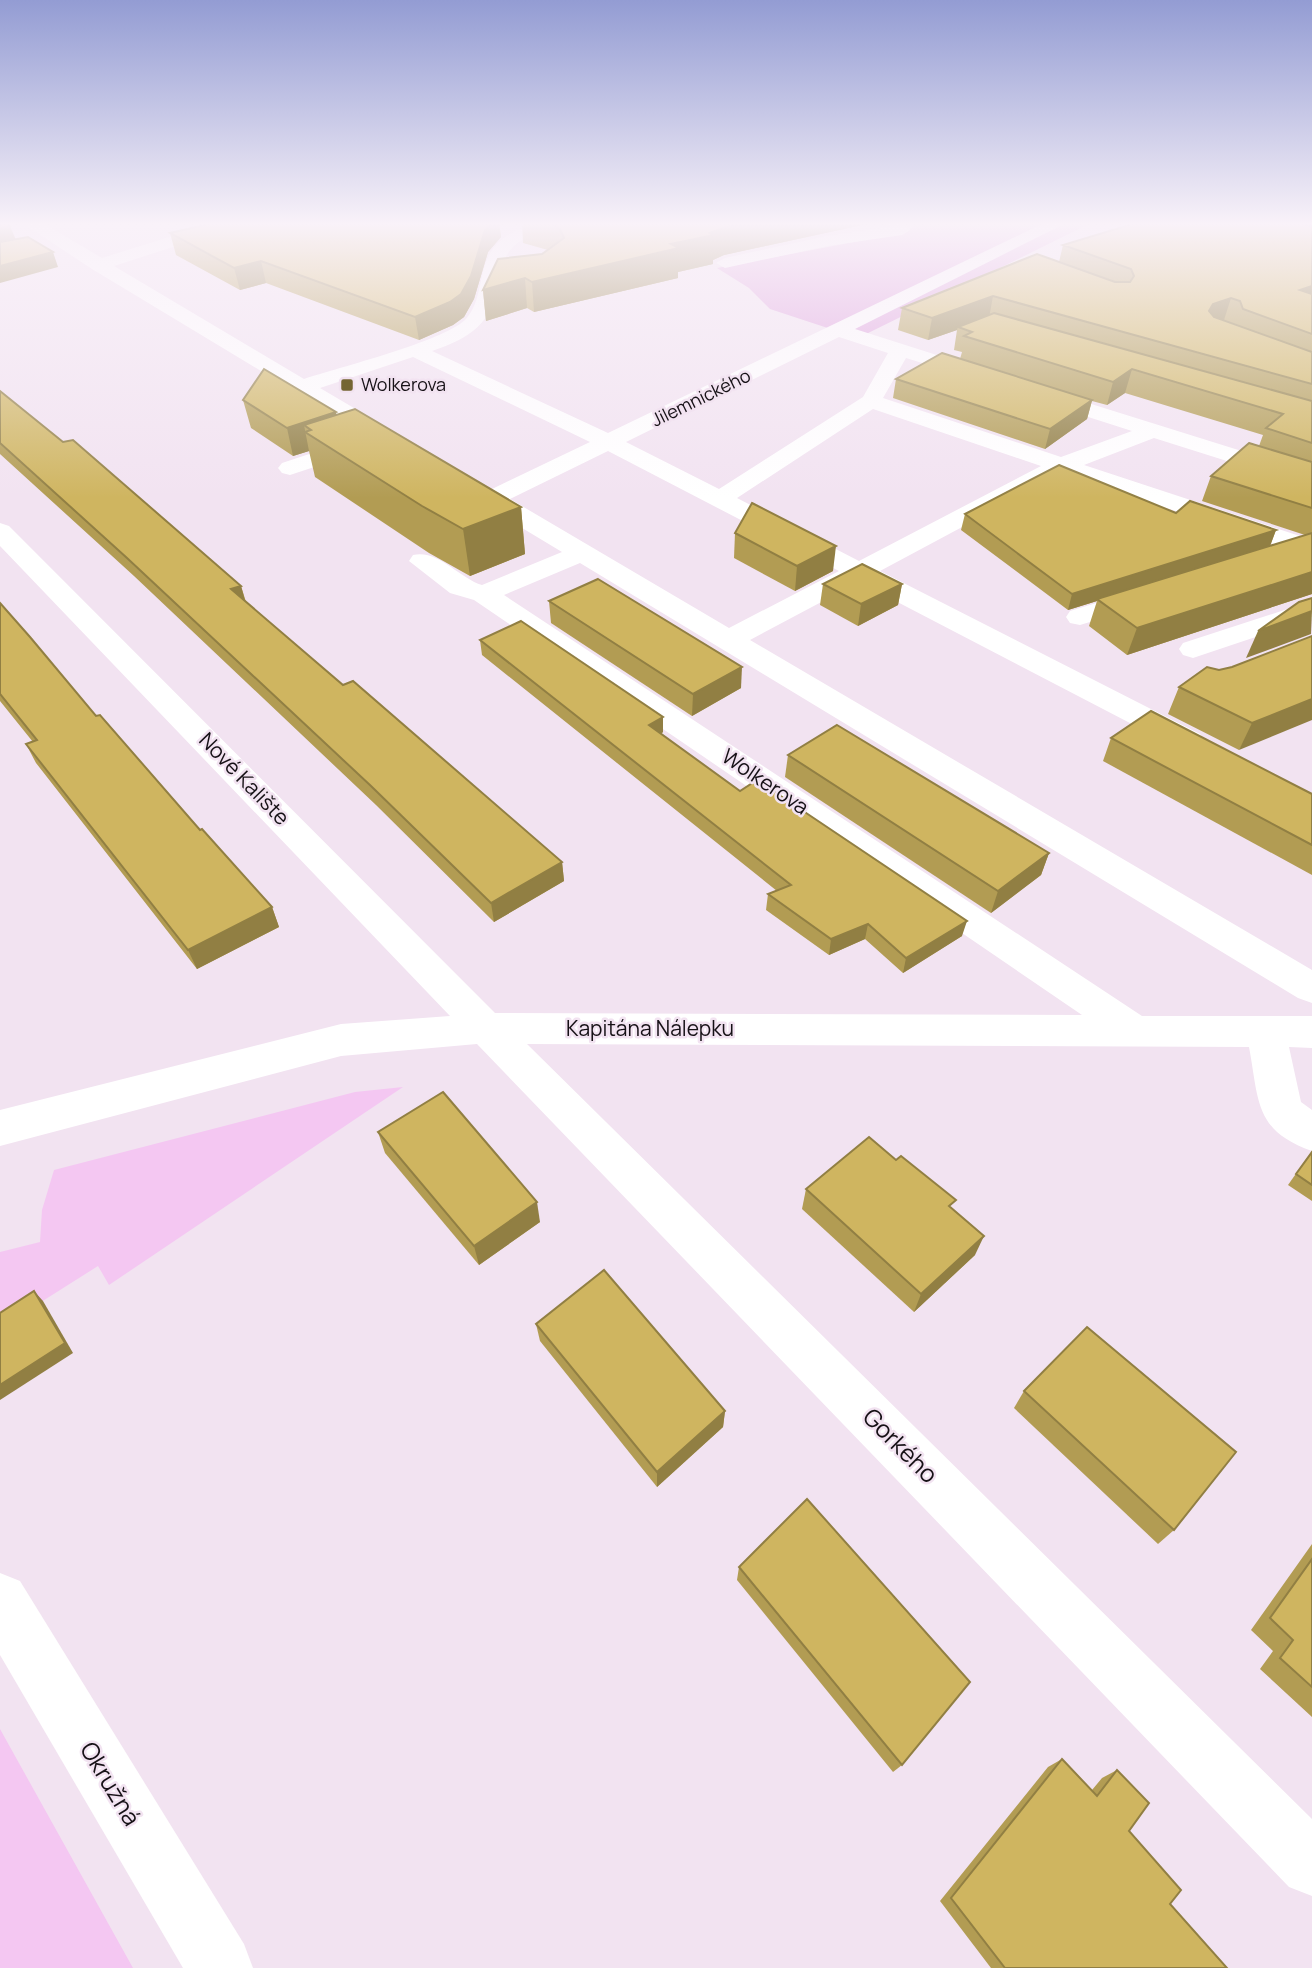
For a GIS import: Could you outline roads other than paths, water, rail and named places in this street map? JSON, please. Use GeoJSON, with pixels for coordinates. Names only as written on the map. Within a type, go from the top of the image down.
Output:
{"type":"FeatureCollection","features":[{"type":"Feature","properties":{"kind":"street"},"geometry":{"type":"LineString","coordinates":[[181,314],[397,443],[290,468]]}},
{"type":"Feature","properties":{"kind":"street"},"geometry":{"type":"LineString","coordinates":[[303,386],[452,338],[474,322],[478,314]]}},
{"type":"Feature","properties":{"kind":"street","name":"Jilemnického"},"geometry":{"type":"LineString","coordinates":[[491,499],[875,314]]}},
{"type":"Feature","properties":{"kind":"street"},"geometry":{"type":"LineString","coordinates":[[840,331],[1312,481]]}},
{"type":"Feature","properties":{"kind":"street"},"geometry":{"type":"LineString","coordinates":[[720,499],[871,401],[908,353],[944,344]]}},
{"type":"Feature","properties":{"kind":"street"},"geometry":{"type":"LineString","coordinates":[[416,351],[609,442],[1207,750]]}},
{"type":"Feature","properties":{"kind":"street"},"geometry":{"type":"LineString","coordinates":[[871,401],[1308,547]]}},
{"type":"Feature","properties":{"kind":"street"},"geometry":{"type":"LineString","coordinates":[[728,640],[1062,465],[1155,430]]}},
{"type":"Feature","properties":{"kind":"street"},"geometry":{"type":"LineString","coordinates":[[453,476],[1312,988]]}},
{"type":"Feature","properties":{"kind":"street","name":"Nové Kalište"},"geometry":{"type":"LineString","coordinates":[[0,531],[488,1028]]}},
{"type":"Feature","properties":{"kind":"street"},"geometry":{"type":"LineString","coordinates":[[1265,559],[1308,547]]}},
{"type":"Feature","properties":{"kind":"street"},"geometry":{"type":"LineString","coordinates":[[484,594],[582,553]]}},
{"type":"Feature","properties":{"kind":"street","name":"Wolkerova"},"geometry":{"type":"LineString","coordinates":[[422,561],[460,587],[484,594],[1135,1031]]}},
{"type":"Feature","properties":{"kind":"street"},"geometry":{"type":"LineString","coordinates":[[1080,617],[1172,587]]}},
{"type":"Feature","properties":{"kind":"street"},"geometry":{"type":"LineString","coordinates":[[1193,649],[1312,609]]}},
{"type":"Feature","properties":{"kind":"street","name":"Kapitána Nálepku"},"geometry":{"type":"LineString","coordinates":[[0,1128],[341,1040],[488,1028],[1312,1032]]}},
{"type":"Feature","properties":{"kind":"street","name":"Gorkého"},"geometry":{"type":"LineString","coordinates":[[488,1028],[1312,1864]]}},
{"type":"Feature","properties":{"kind":"street"},"geometry":{"type":"LineString","coordinates":[[1266,1032],[1282,1112],[1312,1133]]}},
{"type":"Feature","properties":{"kind":"street","name":"Okružná"},"geometry":{"type":"LineString","coordinates":[[0,1601],[220,1968]]}},
{"type":"Feature","properties":{"kind":"place","name":"Wolkerova"},"geometry":{"type":"Point","coordinates":[347,385]}}]}
